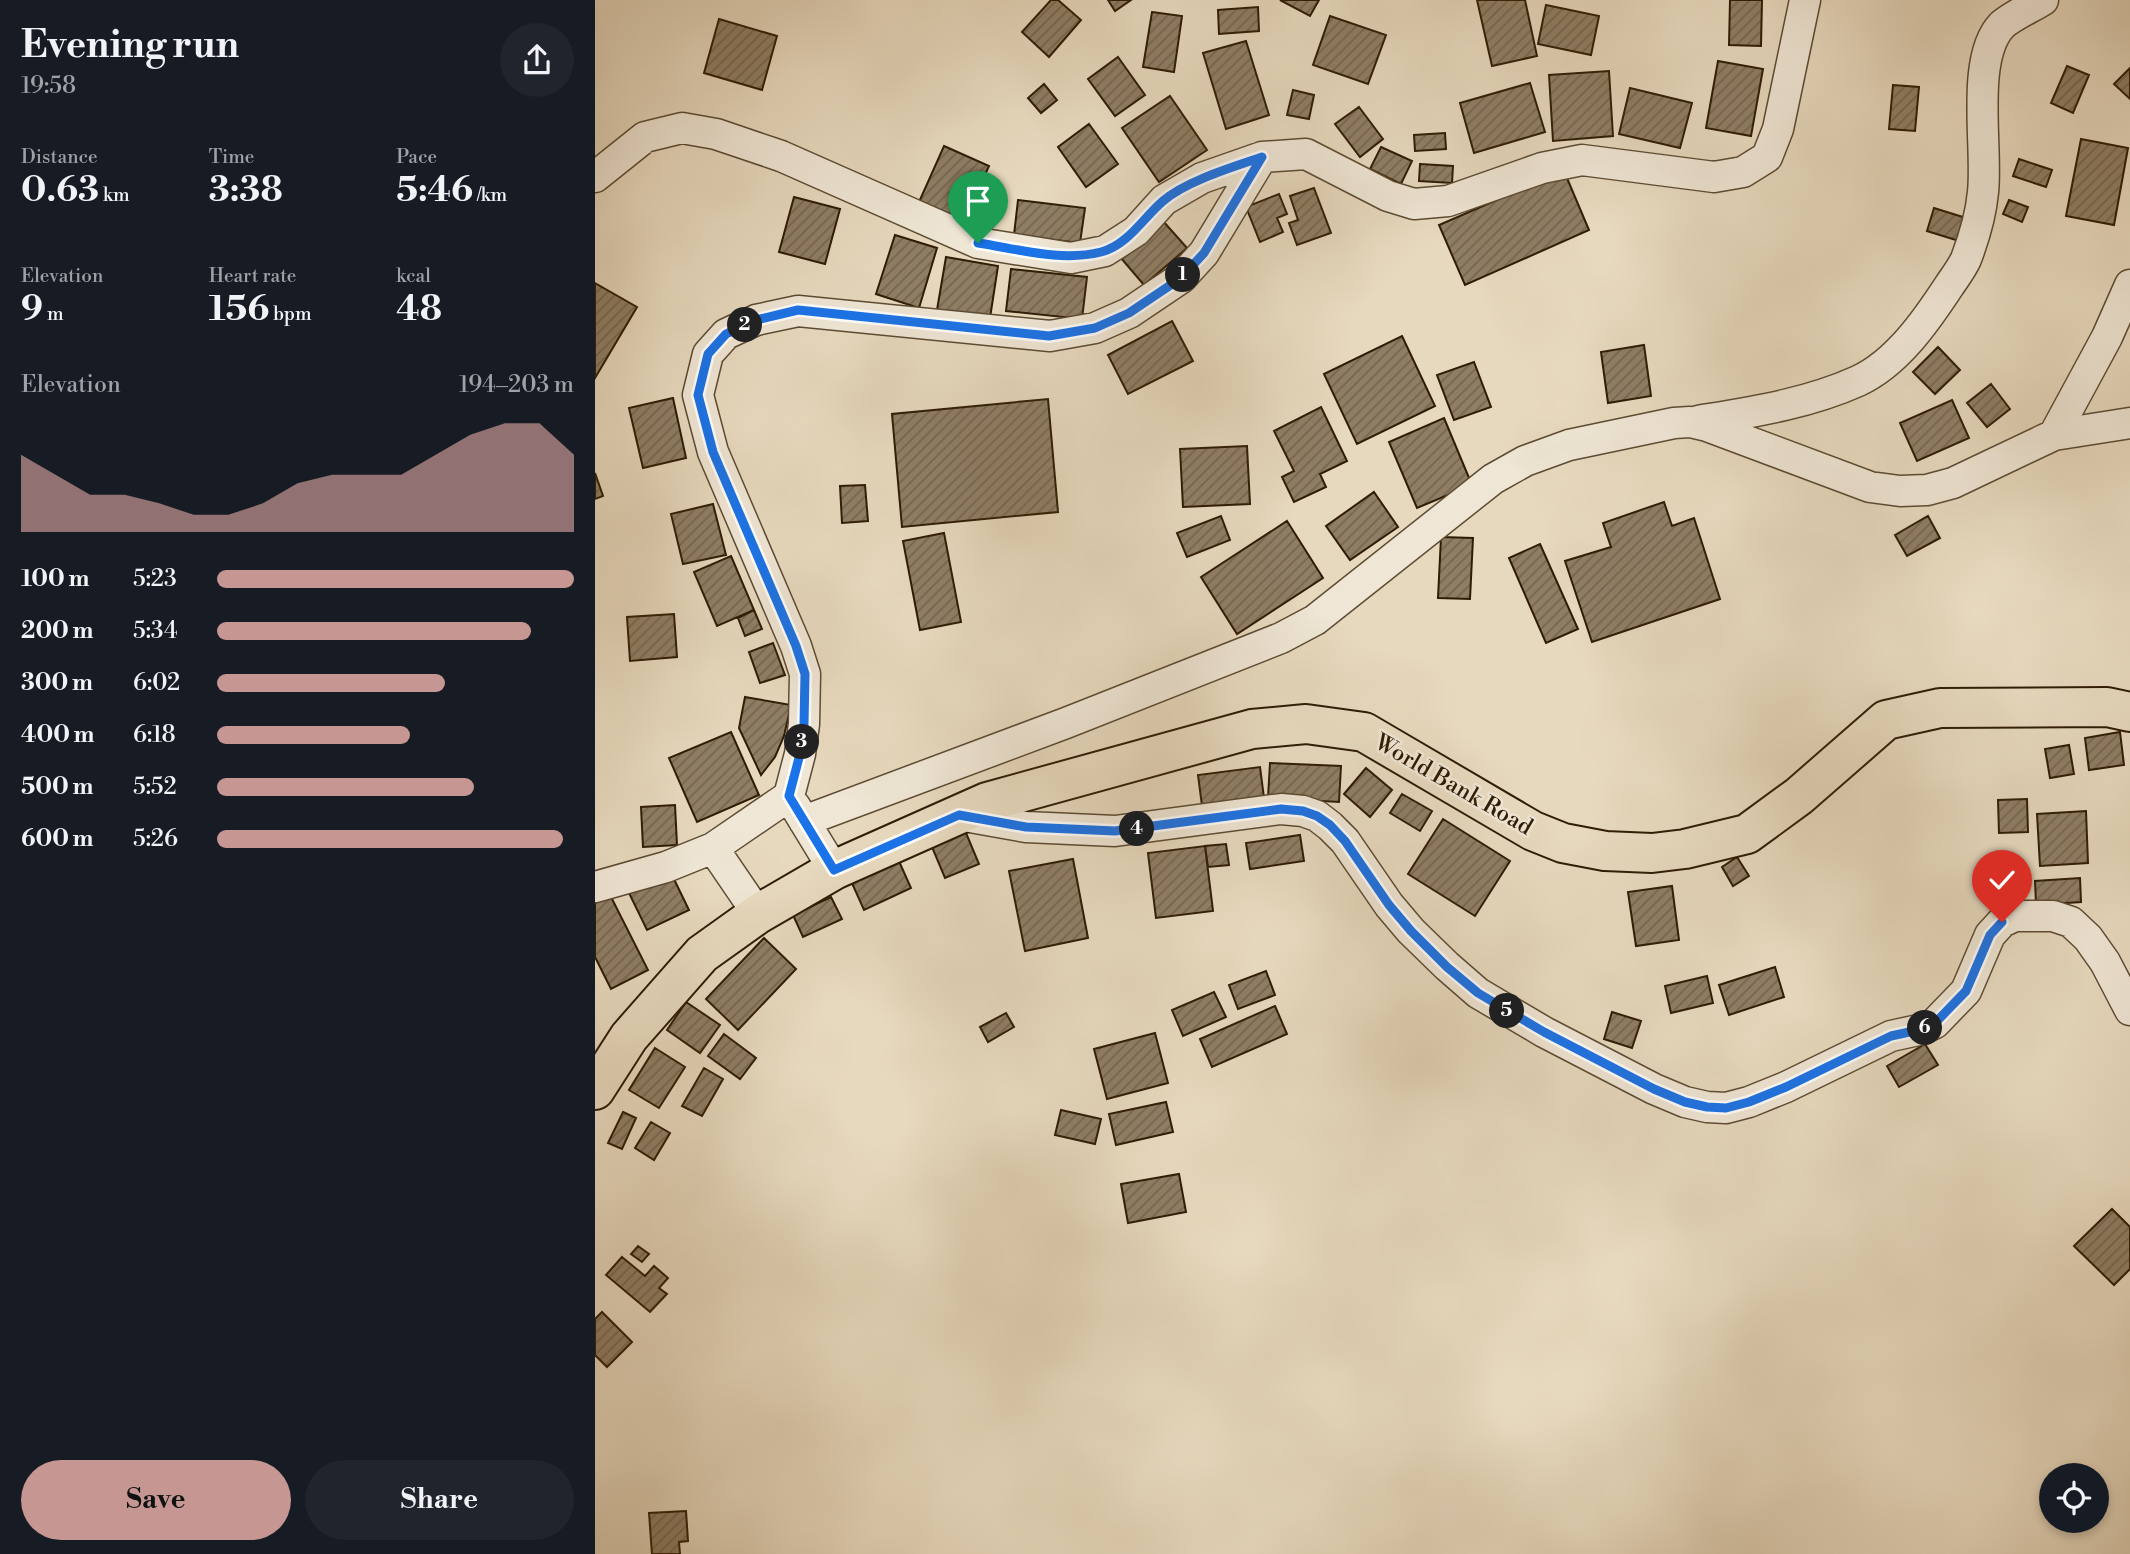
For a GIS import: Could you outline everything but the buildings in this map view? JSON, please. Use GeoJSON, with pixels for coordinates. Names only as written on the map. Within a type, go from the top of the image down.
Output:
{"type":"FeatureCollection","features":[{"type":"Feature","properties":{"kind":"main road","name":"World Bank Road"},"geometry":{"type":"LineString","coordinates":[[595,1090],[629,1037],[702,954],[758,914],[834,870],[987,803],[1252,729],[1306,724],[1364,732],[1533,831],[1563,843],[1605,851],[1652,853],[1685,849],[1747,834],[1799,796],[1886,720],[1940,708],[2107,707],[2130,712]]}},
{"type":"Feature","properties":{"kind":"street"},"geometry":{"type":"LineString","coordinates":[[595,177],[645,137],[682,128],[716,134],[781,156],[978,243],[1071,258],[1105,251],[1136,231],[1164,200],[1202,178],[1262,157],[1306,154],[1388,196],[1414,204],[1448,201],[1542,168],[1581,160],[1714,177],[1743,172],[1767,158],[1778,129],[1805,0]]}},
{"type":"Feature","properties":{"kind":"street"},"geometry":{"type":"LineString","coordinates":[[595,887],[667,867],[797,809],[1078,718],[1280,638],[1315,620],[1493,479],[1525,461],[1569,445],[1674,423],[1771,408],[1824,394],[1860,380],[1890,359],[1915,334],[1965,260],[1983,191],[1984,75],[1989,47],[2002,26],[2043,0]]}},
{"type":"Feature","properties":{"kind":"street"},"geometry":{"type":"LineString","coordinates":[[834,870],[797,809],[805,674],[796,646],[713,452],[698,395],[708,354],[726,334],[756,320],[798,310],[1049,336],[1095,328],[1129,313],[1181,278],[1204,253],[1262,157]]}},
{"type":"Feature","properties":{"kind":"street"},"geometry":{"type":"LineString","coordinates":[[2055,435],[2107,337],[2130,285]]}},
{"type":"Feature","properties":{"kind":"street"},"geometry":{"type":"LineString","coordinates":[[1690,422],[1870,486],[1900,491],[1927,490],[1953,484],[2055,435],[2130,423]]}},
{"type":"Feature","properties":{"kind":"street"},"geometry":{"type":"LineString","coordinates":[[959,815],[1026,827],[1115,831],[1281,809],[1303,811],[1317,816],[1345,841],[1389,905],[1411,931],[1478,993],[1544,1032],[1654,1089],[1685,1102],[1707,1107],[1726,1108],[1749,1102],[1891,1036],[1923,1029],[1935,1023],[1966,991],[1990,935],[2002,922],[2014,916],[2053,916],[2071,922],[2088,938],[2105,962],[2130,1010]]}},
{"type":"Feature","properties":{"kind":"street"},"geometry":{"type":"LineString","coordinates":[[713,848],[758,914]]}},
{"type":"Feature","properties":{"kind":"route"},"geometry":{"type":"LineString","coordinates":[[978,243],[1071,258],[1105,251],[1136,231],[1164,200],[1202,178],[1262,157],[1204,253],[1181,278],[1129,313],[1095,328],[1049,336],[798,310],[756,320],[726,334],[708,354],[698,395],[713,452],[796,646],[805,674],[804,724],[800,754],[789,796],[834,870],[959,815],[1026,827],[1115,831],[1281,809],[1303,811],[1330,825],[1345,841],[1389,905],[1411,931],[1478,993],[1544,1032],[1654,1089],[1685,1102],[1726,1108],[1786,1087],[1891,1036],[1910,1033],[1935,1023],[1966,991],[1990,935],[2002,922]]}}]}
